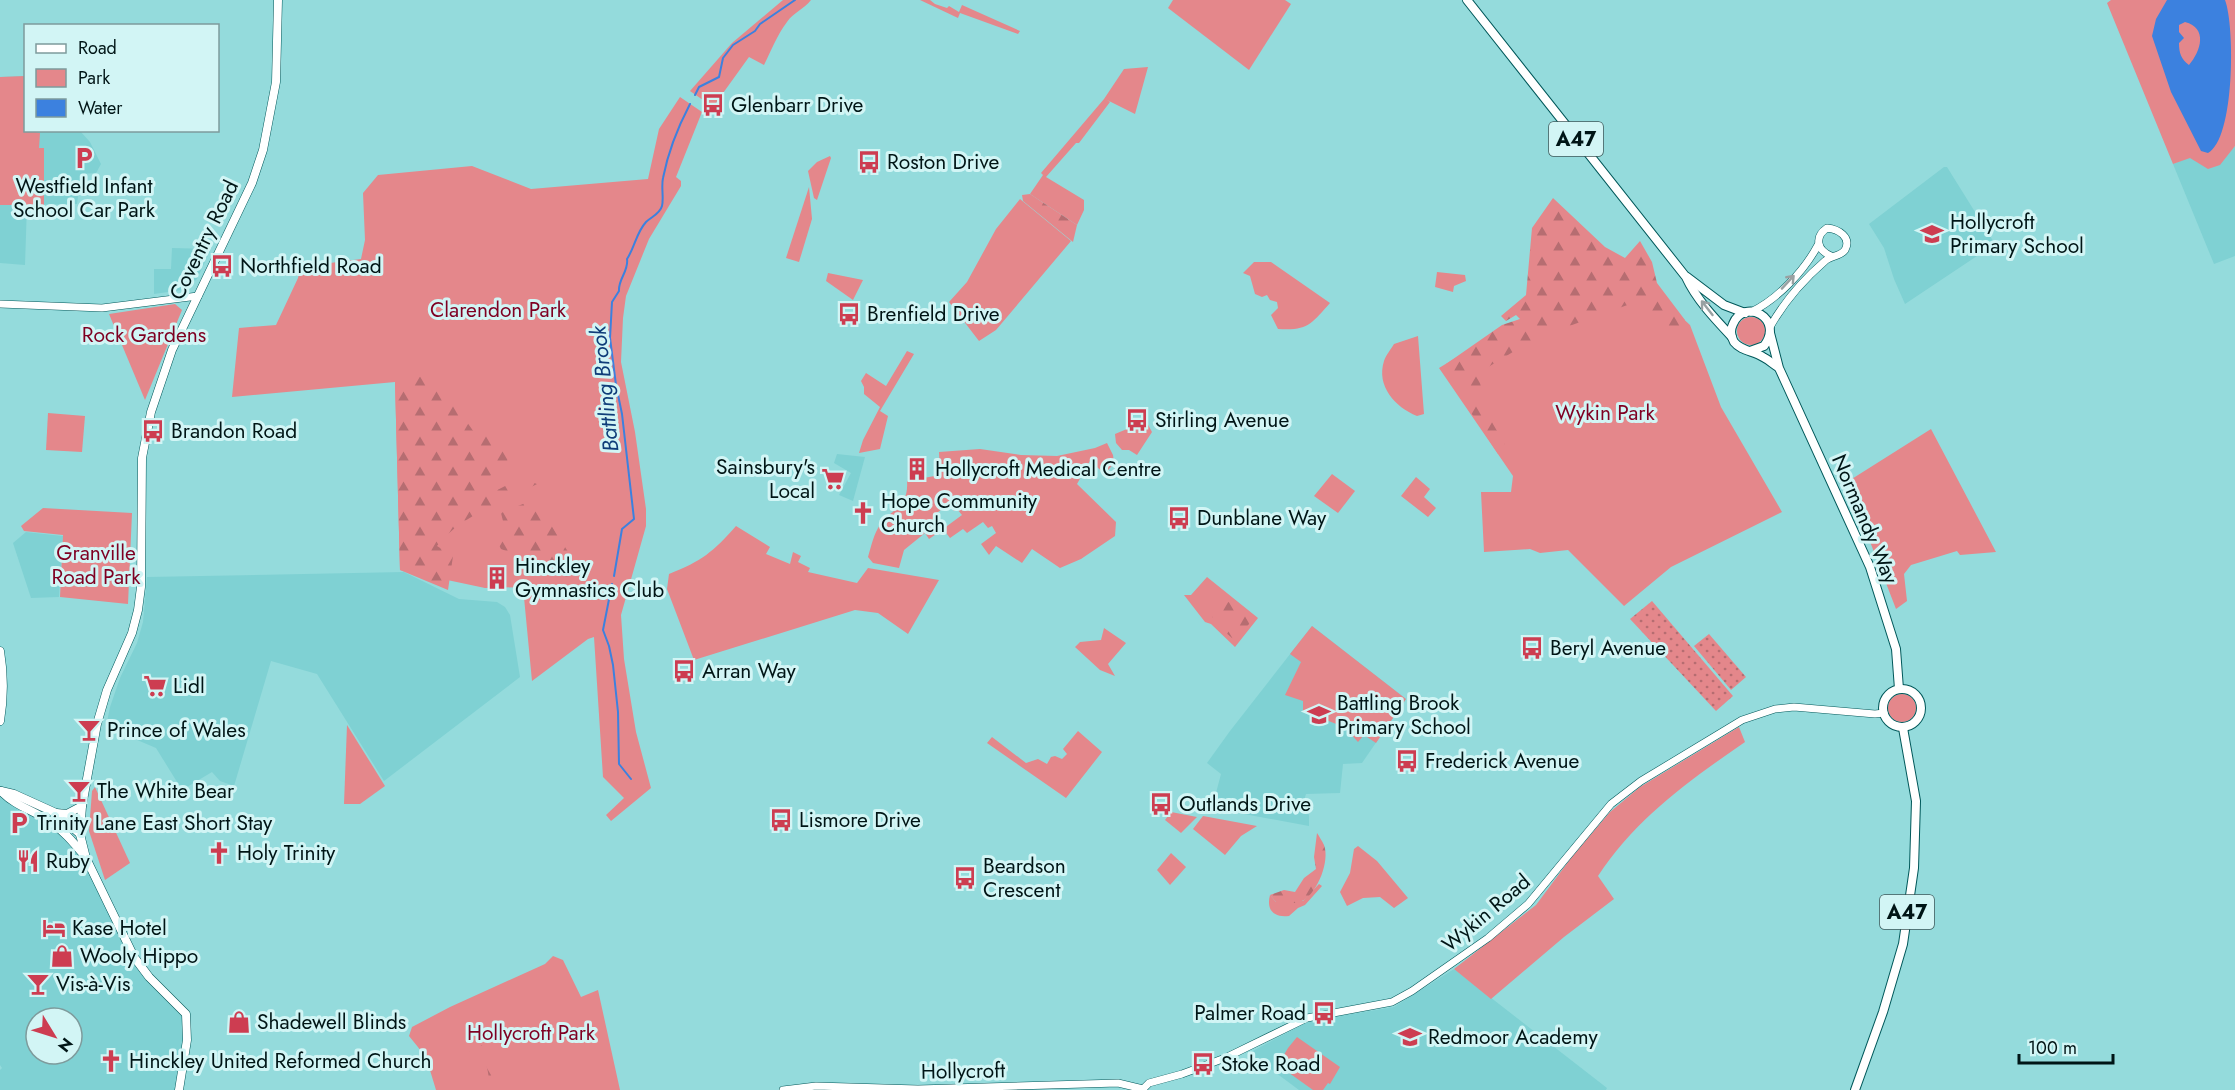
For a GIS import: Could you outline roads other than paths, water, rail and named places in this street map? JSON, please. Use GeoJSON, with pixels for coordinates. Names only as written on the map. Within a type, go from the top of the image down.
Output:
{"type":"FeatureCollection","features":[{"type":"Feature","properties":{"kind":"main road","name":"Coventry Road"},"geometry":{"type":"LineString","coordinates":[[86,858],[80,834],[82,806],[97,724],[107,690],[132,633],[138,610],[142,552],[142,465],[151,412],[172,350],[252,183],[263,150],[276,82],[278,0]]}},
{"type":"Feature","properties":{"kind":"main road","name":"A47"},"geometry":{"type":"LineString","coordinates":[[1467,0],[1686,277],[1691,288],[1732,337]]}},
{"type":"Feature","properties":{"kind":"main road","name":"A47"},"geometry":{"type":"LineString","coordinates":[[1686,277],[1724,305],[1748,312]]}},
{"type":"Feature","properties":{"kind":"main road"},"geometry":{"type":"LineString","coordinates":[[1750,351],[1764,346],[1770,330],[1763,316],[1748,312],[1733,322],[1732,337],[1739,347],[1779,368]]}},
{"type":"Feature","properties":{"kind":"main road","name":"Normandy Way"},"geometry":{"type":"LineString","coordinates":[[1770,330],[1779,368],[1870,567],[1896,649],[1899,689]]}},
{"type":"Feature","properties":{"kind":"main road"},"geometry":{"type":"LineString","coordinates":[[0,651],[3,667],[3,700],[0,721]]}},
{"type":"Feature","properties":{"kind":"main road"},"geometry":{"type":"LineString","coordinates":[[1899,689],[1911,691],[1921,704],[1921,715],[1918,720],[1903,728],[1891,724],[1884,713],[1883,706],[1888,695],[1899,689]]}},
{"type":"Feature","properties":{"kind":"main road","name":"A47"},"geometry":{"type":"LineString","coordinates":[[1855,1090],[1883,1012],[1903,944],[1914,868],[1916,801],[1903,728]]}},
{"type":"Feature","properties":{"kind":"main road"},"geometry":{"type":"LineString","coordinates":[[0,791],[16,795],[56,813],[80,834]]}},
{"type":"Feature","properties":{"kind":"main road"},"geometry":{"type":"LineString","coordinates":[[0,791],[9,800],[62,830],[86,858],[134,957],[149,977],[186,1014],[187,1040],[179,1090]]}},
{"type":"Feature","properties":{"kind":"main road"},"geometry":{"type":"LineString","coordinates":[[56,813],[67,814],[82,806]]}},
{"type":"Feature","properties":{"kind":"street"},"geometry":{"type":"LineString","coordinates":[[1748,312],[1777,294],[1806,264],[1818,245],[1821,234],[1827,228],[1841,233],[1846,240],[1846,247],[1839,255],[1831,256],[1818,245]]}},
{"type":"Feature","properties":{"kind":"street"},"geometry":{"type":"LineString","coordinates":[[1770,330],[1779,310],[1788,299],[1831,256]]}},
{"type":"Feature","properties":{"kind":"street"},"geometry":{"type":"LineString","coordinates":[[0,304],[102,308],[198,296]]}},
{"type":"Feature","properties":{"kind":"street","name":"Wykin Road"},"geometry":{"type":"LineString","coordinates":[[1144,1090],[1149,1083],[1225,1058],[1307,1018],[1392,1002],[1412,991],[1479,945],[1528,904],[1611,804],[1641,781],[1742,720],[1775,709],[1794,706],[1884,713]]}},
{"type":"Feature","properties":{"kind":"street","name":"Hollycroft"},"geometry":{"type":"LineString","coordinates":[[783,1090],[816,1086],[918,1089],[1118,1083],[1144,1090]]}},
{"type":"Feature","properties":{"kind":"water"},"geometry":{"type":"Polygon","coordinates":[[[2167,0],[2225,0],[2231,56],[2228,105],[2217,143],[2208,153],[2201,151],[2171,92],[2152,36],[2156,19],[2167,0]],[[2185,22],[2179,25],[2179,32],[2184,38],[2179,43],[2180,53],[2189,65],[2197,53],[2200,41],[2197,29],[2185,22]]]}},
{"type":"Feature","properties":{"kind":"waterway","name":"Battling Brook"},"geometry":{"type":"LineString","coordinates":[[695,95],[699,87],[719,77],[723,58],[733,45],[795,0]]}},
{"type":"Feature","properties":{"kind":"waterway","name":"Battling Brook"},"geometry":{"type":"LineString","coordinates":[[614,576],[622,529],[634,519],[622,414],[610,338],[612,302],[619,291],[627,259],[640,231],[646,222],[661,209],[662,181],[668,159],[690,104]]}},
{"type":"Feature","properties":{"kind":"waterway","name":"Battling Brook"},"geometry":{"type":"LineString","coordinates":[[612,584],[603,630],[613,665],[618,712],[619,764],[631,779]]}},
{"type":"Feature","properties":{"kind":"place","name":"Glenbarr Drive"},"geometry":{"type":"Point","coordinates":[713,105]}},
{"type":"Feature","properties":{"kind":"place","name":"Westfield Infant School Car Park"},"geometry":{"type":"Point","coordinates":[84,158]}},
{"type":"Feature","properties":{"kind":"place","name":"Roston Drive"},"geometry":{"type":"Point","coordinates":[869,162]}},
{"type":"Feature","properties":{"kind":"place","name":"Hollycroft Primary School"},"geometry":{"type":"Point","coordinates":[1932,234]}},
{"type":"Feature","properties":{"kind":"place","name":"Northfield Road"},"geometry":{"type":"Point","coordinates":[222,266]}},
{"type":"Feature","properties":{"kind":"place","name":"Brenfield Drive"},"geometry":{"type":"Point","coordinates":[849,314]}},
{"type":"Feature","properties":{"kind":"place","name":"Stirling Avenue"},"geometry":{"type":"Point","coordinates":[1137,420]}},
{"type":"Feature","properties":{"kind":"place","name":"Brandon Road"},"geometry":{"type":"Point","coordinates":[153,431]}},
{"type":"Feature","properties":{"kind":"place","name":"Hollycroft Medical Centre"},"geometry":{"type":"Point","coordinates":[917,469]}},
{"type":"Feature","properties":{"kind":"place","name":"Sainsbury's Local"},"geometry":{"type":"Point","coordinates":[833,479]}},
{"type":"Feature","properties":{"kind":"place","name":"Hope Community Church"},"geometry":{"type":"Point","coordinates":[863,513]}},
{"type":"Feature","properties":{"kind":"place","name":"Dunblane Way"},"geometry":{"type":"Point","coordinates":[1179,518]}},
{"type":"Feature","properties":{"kind":"place","name":"Hinckley Gymnastics Club"},"geometry":{"type":"Point","coordinates":[497,578]}},
{"type":"Feature","properties":{"kind":"place","name":"Beryl Avenue"},"geometry":{"type":"Point","coordinates":[1532,648]}},
{"type":"Feature","properties":{"kind":"place","name":"Arran Way"},"geometry":{"type":"Point","coordinates":[684,671]}},
{"type":"Feature","properties":{"kind":"place","name":"Lidl"},"geometry":{"type":"Point","coordinates":[155,686]}},
{"type":"Feature","properties":{"kind":"place","name":"Battling Brook Primary School"},"geometry":{"type":"Point","coordinates":[1319,715]}},
{"type":"Feature","properties":{"kind":"place","name":"Prince of Wales"},"geometry":{"type":"Point","coordinates":[89,730]}},
{"type":"Feature","properties":{"kind":"place","name":"Frederick Avenue"},"geometry":{"type":"Point","coordinates":[1407,761]}},
{"type":"Feature","properties":{"kind":"place","name":"The White Bear"},"geometry":{"type":"Point","coordinates":[79,791]}},
{"type":"Feature","properties":{"kind":"place","name":"Outlands Drive"},"geometry":{"type":"Point","coordinates":[1161,804]}},
{"type":"Feature","properties":{"kind":"place","name":"Lismore Drive"},"geometry":{"type":"Point","coordinates":[781,820]}},
{"type":"Feature","properties":{"kind":"place","name":"Trinity Lane East Short Stay"},"geometry":{"type":"Point","coordinates":[19,823]}},
{"type":"Feature","properties":{"kind":"place","name":"Holy Trinity"},"geometry":{"type":"Point","coordinates":[219,853]}},
{"type":"Feature","properties":{"kind":"place","name":"Ruby"},"geometry":{"type":"Point","coordinates":[28,861]}},
{"type":"Feature","properties":{"kind":"place","name":"Beardson Crescent"},"geometry":{"type":"Point","coordinates":[965,878]}},
{"type":"Feature","properties":{"kind":"place","name":"Kase Hotel"},"geometry":{"type":"Point","coordinates":[54,928]}},
{"type":"Feature","properties":{"kind":"place","name":"Wooly Hippo"},"geometry":{"type":"Point","coordinates":[62,956]}},
{"type":"Feature","properties":{"kind":"place","name":"Vis-à-Vis"},"geometry":{"type":"Point","coordinates":[38,984]}},
{"type":"Feature","properties":{"kind":"place","name":"Palmer Road"},"geometry":{"type":"Point","coordinates":[1324,1013]}},
{"type":"Feature","properties":{"kind":"place","name":"Shadewell Blinds"},"geometry":{"type":"Point","coordinates":[239,1022]}},
{"type":"Feature","properties":{"kind":"place","name":"Redmoor Academy"},"geometry":{"type":"Point","coordinates":[1410,1037]}},
{"type":"Feature","properties":{"kind":"place","name":"Hinckley United Reformed Church"},"geometry":{"type":"Point","coordinates":[111,1061]}},
{"type":"Feature","properties":{"kind":"place","name":"Stoke Road"},"geometry":{"type":"Point","coordinates":[1203,1064]}},
{"type":"Feature","properties":{"kind":"park label","name":"Clarendon Park"},"geometry":{"type":"Point","coordinates":[498,310]}},
{"type":"Feature","properties":{"kind":"park label","name":"Rock Gardens"},"geometry":{"type":"Point","coordinates":[144,335]}},
{"type":"Feature","properties":{"kind":"park label","name":"Wykin Park"},"geometry":{"type":"Point","coordinates":[1605,413]}},
{"type":"Feature","properties":{"kind":"park label","name":"Granville Road Park"},"geometry":{"type":"Point","coordinates":[96,565]}},
{"type":"Feature","properties":{"kind":"park label","name":"Hollycroft Park"},"geometry":{"type":"Point","coordinates":[531,1033]}}]}
